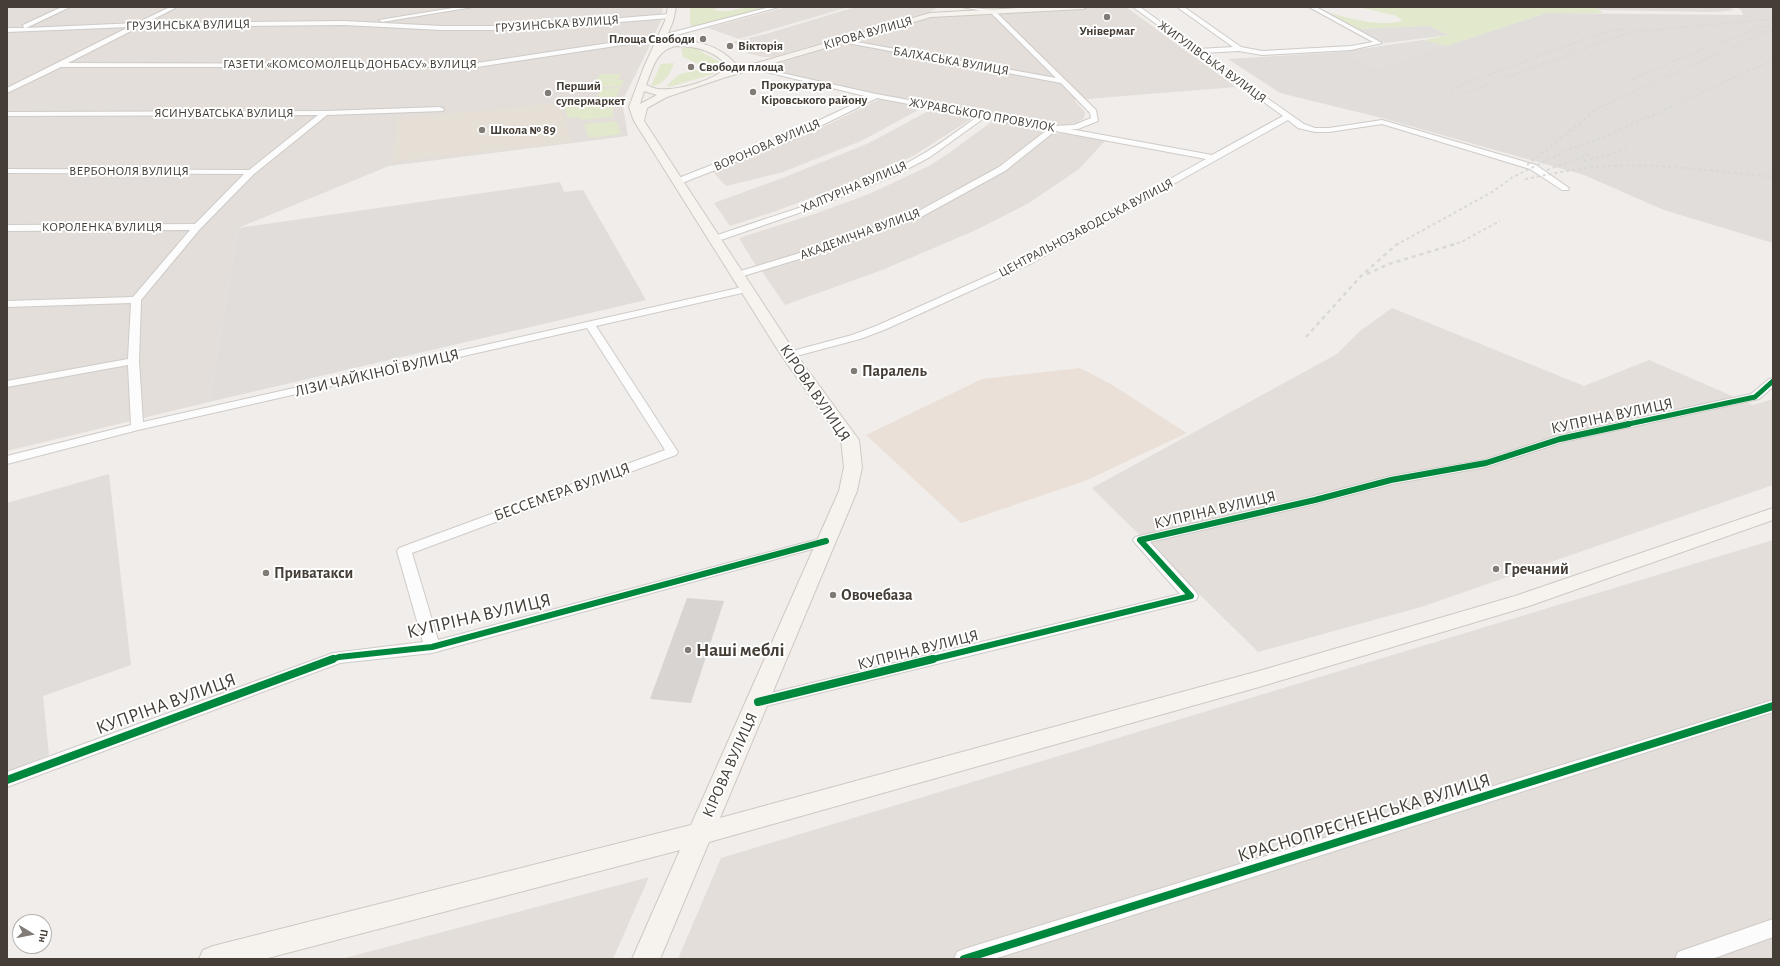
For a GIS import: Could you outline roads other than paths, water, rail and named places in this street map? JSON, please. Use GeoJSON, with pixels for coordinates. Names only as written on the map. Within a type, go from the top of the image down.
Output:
{"type":"FeatureCollection","features":[{"type":"Feature","properties":{"kind":"main road"},"geometry":{"type":"LineString","coordinates":[[639,121],[634,107],[641,86],[670,18],[672,7]]}},
{"type":"Feature","properties":{"kind":"main road","name":"КІРОВА ВУЛИЦЯ"},"geometry":{"type":"LineString","coordinates":[[646,959],[848,491],[853,467],[850,440],[789,355],[679,181],[639,121],[642,108],[656,97],[774,60],[930,15],[1083,7]]}},
{"type":"Feature","properties":{"kind":"main road"},"geometry":{"type":"LineString","coordinates":[[670,18],[680,33],[704,46]]}},
{"type":"Feature","properties":{"kind":"main road","name":"КІРОВА ВУЛИЦЯ"},"geometry":{"type":"LineString","coordinates":[[656,51],[663,46],[676,43],[689,43],[704,46],[725,58],[746,61],[774,60]]}},
{"type":"Feature","properties":{"kind":"main road","name":"КІРОВА ВУЛИЦЯ"},"geometry":{"type":"LineString","coordinates":[[718,77],[730,71],[732,67],[725,58]]}},
{"type":"Feature","properties":{"kind":"main road","name":"КІРОВА ВУЛИЦЯ"},"geometry":{"type":"LineString","coordinates":[[641,86],[656,92],[678,90]]}},
{"type":"Feature","properties":{"kind":"main road"},"geometry":{"type":"LineString","coordinates":[[214,959],[700,834],[1251,681],[1507,605],[1773,514]]}},
{"type":"Feature","properties":{"kind":"street"},"geometry":{"type":"LineString","coordinates":[[7,34],[67,7]]}},
{"type":"Feature","properties":{"kind":"street"},"geometry":{"type":"LineString","coordinates":[[7,91],[62,65],[174,7]]}},
{"type":"Feature","properties":{"kind":"street"},"geometry":{"type":"LineString","coordinates":[[369,24],[470,7]]}},
{"type":"Feature","properties":{"kind":"street","name":"ГАЗЕТИ «КОМСОМОЛЕЦЬ ДОНБАСУ» ВУЛИЦЯ"},"geometry":{"type":"LineString","coordinates":[[62,65],[477,65],[680,33],[776,7]]}},
{"type":"Feature","properties":{"kind":"street"},"geometry":{"type":"LineString","coordinates":[[965,7],[992,11],[1092,112],[1095,119],[1075,127],[1054,128]]}},
{"type":"Feature","properties":{"kind":"street","name":"ЖИГУЛІВСЬКА ВУЛИЦЯ"},"geometry":{"type":"LineString","coordinates":[[1136,7],[1198,51],[1287,118],[1301,126],[1315,130],[1382,122],[1533,167],[1565,188]]}},
{"type":"Feature","properties":{"kind":"street"},"geometry":{"type":"LineString","coordinates":[[1180,7],[1239,49]]}},
{"type":"Feature","properties":{"kind":"street"},"geometry":{"type":"LineString","coordinates":[[1198,51],[1239,49],[1262,53],[1351,48],[1379,43],[1312,7]]}},
{"type":"Feature","properties":{"kind":"street"},"geometry":{"type":"LineString","coordinates":[[422,27],[450,10]]}},
{"type":"Feature","properties":{"kind":"street","name":"ГРУЗИНСЬКА ВУЛИЦЯ"},"geometry":{"type":"LineString","coordinates":[[369,24],[442,28],[520,28],[670,18]]}},
{"type":"Feature","properties":{"kind":"street","name":"ГРУЗИНСЬКА ВУЛИЦЯ"},"geometry":{"type":"LineString","coordinates":[[7,30],[140,25],[344,24],[442,28]]}},
{"type":"Feature","properties":{"kind":"street","name":"БАЛХАСЬКА ВУЛИЦЯ"},"geometry":{"type":"LineString","coordinates":[[840,41],[1062,81]]}},
{"type":"Feature","properties":{"kind":"street","name":"ЖУРАВСЬКОГО ПРОВУЛОК"},"geometry":{"type":"LineString","coordinates":[[752,67],[876,96],[1213,158]]}},
{"type":"Feature","properties":{"kind":"street","name":"ВОРОНОВА ВУЛИЦЯ"},"geometry":{"type":"LineString","coordinates":[[679,181],[791,137],[876,96]]}},
{"type":"Feature","properties":{"kind":"street","name":"ЯСИНУВАТСЬКА ВУЛИЦЯ"},"geometry":{"type":"LineString","coordinates":[[7,114],[325,113],[440,109]]}},
{"type":"Feature","properties":{"kind":"street"},"geometry":{"type":"LineString","coordinates":[[137,427],[134,360],[136,300],[197,227],[251,172],[325,113]]}},
{"type":"Feature","properties":{"kind":"street","name":"ХАЛТУРІНА ВУЛИЦЯ"},"geometry":{"type":"LineString","coordinates":[[715,239],[805,208],[880,179],[920,159],[984,115]]}},
{"type":"Feature","properties":{"kind":"street","name":"ЦЕНТРАЛЬНОЗАВОДСЬКА ВУЛИЦЯ"},"geometry":{"type":"LineString","coordinates":[[789,355],[856,337],[880,328],[1029,261],[1287,118]]}},
{"type":"Feature","properties":{"kind":"street","name":"АКАДЕМІЧНА ВУЛИЦЯ"},"geometry":{"type":"LineString","coordinates":[[742,282],[806,254],[918,215],[1002,169],[1054,128]]}},
{"type":"Feature","properties":{"kind":"street","name":"ВЕРБОНОЛЯ ВУЛИЦЯ"},"geometry":{"type":"LineString","coordinates":[[7,171],[251,172]]}},
{"type":"Feature","properties":{"kind":"street","name":"КОРОЛЕНКА ВУЛИЦЯ"},"geometry":{"type":"LineString","coordinates":[[7,228],[197,227]]}},
{"type":"Feature","properties":{"kind":"street","name":"ЛІЗИ ЧАЙКІНОЇ ВУЛИЦЯ"},"geometry":{"type":"LineString","coordinates":[[7,460],[137,427],[590,325],[742,282]]}},
{"type":"Feature","properties":{"kind":"street"},"geometry":{"type":"LineString","coordinates":[[7,304],[136,300]]}},
{"type":"Feature","properties":{"kind":"street","name":"БЕССЕМЕРА ВУЛИЦЯ"},"geometry":{"type":"LineString","coordinates":[[432,647],[404,551],[672,452],[590,325]]}},
{"type":"Feature","properties":{"kind":"street"},"geometry":{"type":"LineString","coordinates":[[7,384],[134,360]]}},
{"type":"Feature","properties":{"kind":"street","name":"КУПРІНА ВУЛИЦЯ"},"geometry":{"type":"LineString","coordinates":[[758,702],[1191,596],[1140,540],[1315,500],[1391,480],[1486,464],[1560,439],[1755,397],[1773,381]]}},
{"type":"Feature","properties":{"kind":"street","name":"КУПРІНА ВУЛИЦЯ"},"geometry":{"type":"LineString","coordinates":[[7,780],[52,762],[339,657],[432,647],[826,541]]}},
{"type":"Feature","properties":{"kind":"street","name":"КРАСНОПРЕСНЕНСЬКА ВУЛИЦЯ"},"geometry":{"type":"LineString","coordinates":[[964,959],[1773,706]]}},
{"type":"Feature","properties":{"kind":"street"},"geometry":{"type":"LineString","coordinates":[[1685,959],[1773,928]]}},
{"type":"Feature","properties":{"kind":"railway"},"geometry":{"type":"LineString","coordinates":[[1462,94],[1630,32],[1773,19]]}},
{"type":"Feature","properties":{"kind":"railway"},"geometry":{"type":"LineString","coordinates":[[1716,44],[1773,23]]}},
{"type":"Feature","properties":{"kind":"railway"},"geometry":{"type":"LineString","coordinates":[[1451,89],[1595,35],[1628,28]]}},
{"type":"Feature","properties":{"kind":"railway"},"geometry":{"type":"LineString","coordinates":[[1733,47],[1773,29]]}},
{"type":"Feature","properties":{"kind":"railway"},"geometry":{"type":"LineString","coordinates":[[1632,79],[1710,46]]}},
{"type":"Feature","properties":{"kind":"railway"},"geometry":{"type":"LineString","coordinates":[[1600,107],[1726,50]]}},
{"type":"Feature","properties":{"kind":"railway"},"geometry":{"type":"LineString","coordinates":[[1670,107],[1773,60]]}},
{"type":"Feature","properties":{"kind":"railway"},"geometry":{"type":"LineString","coordinates":[[1527,165],[1601,106]]}},
{"type":"Feature","properties":{"kind":"railway"},"geometry":{"type":"LineString","coordinates":[[1396,245],[1492,192],[1513,177],[1568,150],[1597,140],[1673,106]]}},
{"type":"Feature","properties":{"kind":"railway"},"geometry":{"type":"LineString","coordinates":[[1584,161],[1627,149]]}},
{"type":"Feature","properties":{"kind":"railway"},"geometry":{"type":"LineString","coordinates":[[1547,170],[1590,154]]}},
{"type":"Feature","properties":{"kind":"railway"},"geometry":{"type":"LineString","coordinates":[[1525,179],[1577,169],[1616,166],[1661,166],[1773,177]]}},
{"type":"Feature","properties":{"kind":"railway"},"geometry":{"type":"LineString","coordinates":[[1451,245],[1461,242],[1500,221]]}},
{"type":"Feature","properties":{"kind":"railway"},"geometry":{"type":"LineString","coordinates":[[1306,337],[1361,276],[1397,244]]}},
{"type":"Feature","properties":{"kind":"railway"},"geometry":{"type":"LineString","coordinates":[[1367,274],[1389,264],[1455,244]]}},
{"type":"Feature","properties":{"kind":"place","name":"Універмаг"},"geometry":{"type":"Point","coordinates":[1107,17]}},
{"type":"Feature","properties":{"kind":"place","name":"Площа Свободи"},"geometry":{"type":"Point","coordinates":[703,39]}},
{"type":"Feature","properties":{"kind":"place","name":"Вікторія"},"geometry":{"type":"Point","coordinates":[730,46]}},
{"type":"Feature","properties":{"kind":"place","name":"Свободи площа"},"geometry":{"type":"Point","coordinates":[691,67]}},
{"type":"Feature","properties":{"kind":"place","name":"Прокуратура Кіровського району"},"geometry":{"type":"Point","coordinates":[753,92]}},
{"type":"Feature","properties":{"kind":"place","name":"Перший супермаркет"},"geometry":{"type":"Point","coordinates":[548,93]}},
{"type":"Feature","properties":{"kind":"place","name":"Школа № 89"},"geometry":{"type":"Point","coordinates":[482,130]}},
{"type":"Feature","properties":{"kind":"place","name":"Паралель"},"geometry":{"type":"Point","coordinates":[854,371]}},
{"type":"Feature","properties":{"kind":"place","name":"Гречаний"},"geometry":{"type":"Point","coordinates":[1496,569]}},
{"type":"Feature","properties":{"kind":"place","name":"Приватакси"},"geometry":{"type":"Point","coordinates":[266,573]}},
{"type":"Feature","properties":{"kind":"place","name":"Овочебаза"},"geometry":{"type":"Point","coordinates":[833,595]}},
{"type":"Feature","properties":{"kind":"place","name":"Наші меблі"},"geometry":{"type":"Point","coordinates":[688,650]}}]}
